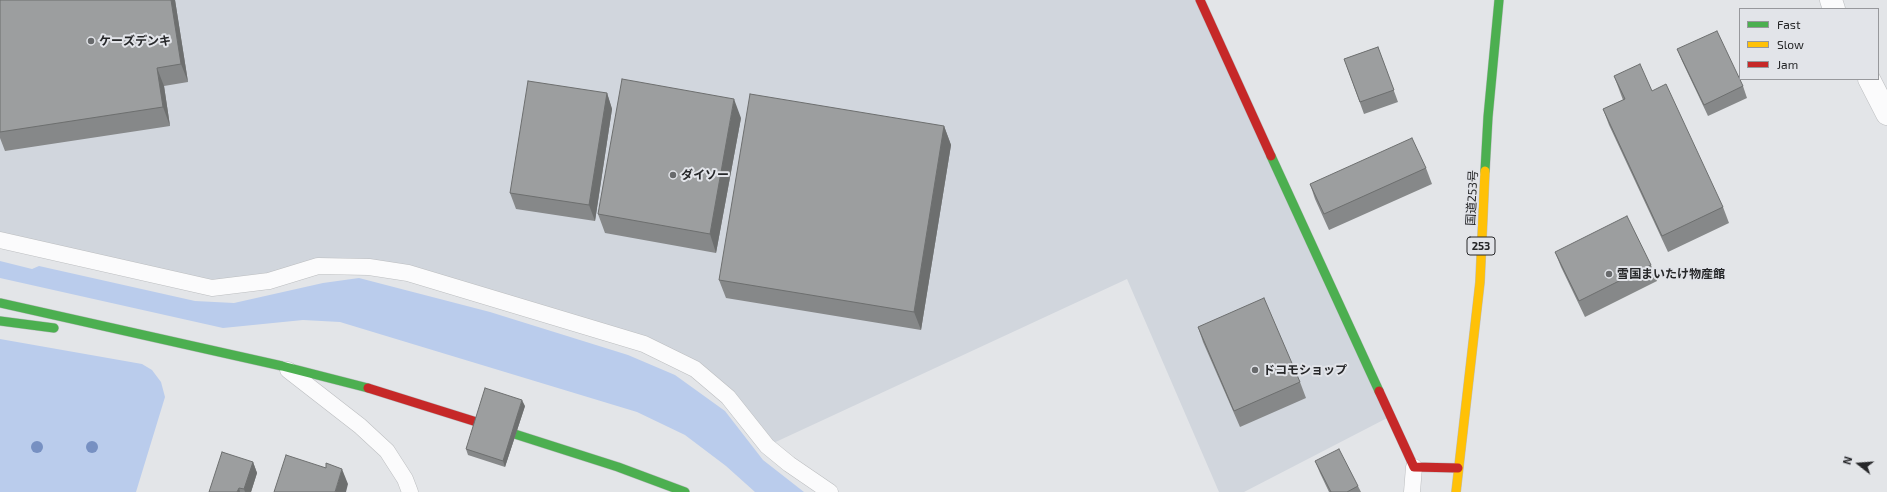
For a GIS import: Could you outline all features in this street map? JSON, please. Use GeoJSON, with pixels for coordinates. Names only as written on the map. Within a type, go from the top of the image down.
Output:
{"type":"FeatureCollection","features":[{"type":"Feature","properties":{"kind":"main road"},"geometry":{"type":"LineString","coordinates":[[1200,0],[1414,467],[1458,468]]}},
{"type":"Feature","properties":{"kind":"main road","name":"国道253号"},"geometry":{"type":"LineString","coordinates":[[1456,492],[1480,282],[1488,117],[1499,0]]}},
{"type":"Feature","properties":{"kind":"main road"},"geometry":{"type":"LineString","coordinates":[[0,303],[200,349],[282,366],[367,388],[618,467],[685,492]]}},
{"type":"Feature","properties":{"kind":"main road"},"geometry":{"type":"LineString","coordinates":[[0,321],[61,329]]}},
{"type":"Feature","properties":{"kind":"main road"},"geometry":{"type":"LineString","coordinates":[[92,334],[200,349]]}},
{"type":"Feature","properties":{"kind":"street"},"geometry":{"type":"LineString","coordinates":[[1869,80],[1887,114]]}},
{"type":"Feature","properties":{"kind":"lane"},"geometry":{"type":"LineString","coordinates":[[0,240],[212,288],[269,281],[318,266],[377,268],[408,273],[644,344],[695,369],[728,397],[767,446],[789,464],[830,492]]}},
{"type":"Feature","properties":{"kind":"lane"},"geometry":{"type":"LineString","coordinates":[[282,366],[360,426],[387,451],[405,479],[410,492]]}},
{"type":"Feature","properties":{"kind":"lane"},"geometry":{"type":"LineString","coordinates":[[1412,492],[1414,467]]}},
{"type":"Feature","properties":{"kind":"shaded area"},"geometry":{"type":"Polygon","coordinates":[[[0,0],[1200,0],[1391,416],[1244,492],[1219,492],[1127,279],[767,446],[695,369],[408,273],[318,266],[212,288],[0,240],[0,0]]]}},
{"type":"Feature","properties":{"kind":"shaded area"},"geometry":{"type":"Polygon","coordinates":[[[0,261],[32,269],[39,266],[195,301],[234,303],[323,283],[359,278],[490,312],[628,355],[675,375],[725,411],[763,460],[804,492],[755,492],[726,466],[685,435],[637,412],[340,322],[303,320],[223,328],[0,278],[0,261]]]}},
{"type":"Feature","properties":{"kind":"shaded area"},"geometry":{"type":"Polygon","coordinates":[[[0,339],[142,364],[152,370],[161,382],[165,397],[136,492],[0,492],[0,339]]]}},
{"type":"Feature","properties":{"kind":"building","name":"ケーズデンキ"},"geometry":{"type":"Polygon","coordinates":[[[0,0],[171,0],[181,64],[157,68],[163,107],[0,132],[0,0]]]}},
{"type":"Feature","properties":{"kind":"building"},"geometry":{"type":"Polygon","coordinates":[[[1717,31],[1743,86],[1704,105],[1677,49],[1717,31]]]}},
{"type":"Feature","properties":{"kind":"building"},"geometry":{"type":"Polygon","coordinates":[[[1378,47],[1394,90],[1360,102],[1344,59],[1378,47]]]}},
{"type":"Feature","properties":{"kind":"building"},"geometry":{"type":"Polygon","coordinates":[[[1640,64],[1652,91],[1666,84],[1723,207],[1662,236],[1603,109],[1625,99],[1614,76],[1640,64]]]}},
{"type":"Feature","properties":{"kind":"building","name":"ダイソー"},"geometry":{"type":"Polygon","coordinates":[[[622,79],[734,99],[710,234],[598,214],[622,79]]]}},
{"type":"Feature","properties":{"kind":"building"},"geometry":{"type":"Polygon","coordinates":[[[528,81],[607,93],[589,205],[510,193],[528,81]]]}},
{"type":"Feature","properties":{"kind":"building"},"geometry":{"type":"Polygon","coordinates":[[[750,94],[944,126],[914,312],[719,280],[750,94]]]}},
{"type":"Feature","properties":{"kind":"building"},"geometry":{"type":"Polygon","coordinates":[[[1412,138],[1426,168],[1324,214],[1310,184],[1412,138]]]}},
{"type":"Feature","properties":{"kind":"building","name":"雪国まいたけ物産館"},"geometry":{"type":"Polygon","coordinates":[[[1627,216],[1651,265],[1579,301],[1555,252],[1627,216]]]}},
{"type":"Feature","properties":{"kind":"building","name":"ドコモショップ"},"geometry":{"type":"Polygon","coordinates":[[[1264,298],[1300,382],[1234,411],[1198,327],[1264,298]]]}},
{"type":"Feature","properties":{"kind":"building"},"geometry":{"type":"Polygon","coordinates":[[[485,388],[522,400],[503,461],[466,449],[485,388]]]}},
{"type":"Feature","properties":{"kind":"building"},"geometry":{"type":"Polygon","coordinates":[[[1339,449],[1358,486],[1347,492],[1331,492],[1315,461],[1339,449]]]}},
{"type":"Feature","properties":{"kind":"building"},"geometry":{"type":"Polygon","coordinates":[[[222,452],[253,462],[244,489],[239,488],[237,492],[209,492],[222,452]]]}},
{"type":"Feature","properties":{"kind":"building"},"geometry":{"type":"Polygon","coordinates":[[[286,455],[326,468],[326,463],[342,469],[335,492],[274,492],[286,455]]]}},
{"type":"Feature","properties":{"kind":"traffic: fast"},"geometry":{"type":"LineString","coordinates":[[1485,171],[1488,117],[1499,0]]}},
{"type":"Feature","properties":{"kind":"traffic: fast"},"geometry":{"type":"LineString","coordinates":[[1271,156],[1379,391]]}},
{"type":"Feature","properties":{"kind":"traffic: fast"},"geometry":{"type":"LineString","coordinates":[[0,303],[282,366],[368,388]]}},
{"type":"Feature","properties":{"kind":"traffic: fast"},"geometry":{"type":"LineString","coordinates":[[0,321],[54,328]]}},
{"type":"Feature","properties":{"kind":"traffic: fast"},"geometry":{"type":"LineString","coordinates":[[499,429],[618,467],[685,492]]}},
{"type":"Feature","properties":{"kind":"traffic: slow"},"geometry":{"type":"LineString","coordinates":[[1456,492],[1480,282],[1485,171]]}},
{"type":"Feature","properties":{"kind":"traffic: jam"},"geometry":{"type":"LineString","coordinates":[[1200,0],[1271,156]]}},
{"type":"Feature","properties":{"kind":"traffic: jam"},"geometry":{"type":"LineString","coordinates":[[368,388],[499,429]]}},
{"type":"Feature","properties":{"kind":"traffic: jam"},"geometry":{"type":"LineString","coordinates":[[1379,391],[1414,467],[1458,468]]}},
{"type":"Feature","properties":{"kind":"place","name":"ケーズデンキ"},"geometry":{"type":"Point","coordinates":[91,41]}},
{"type":"Feature","properties":{"kind":"place","name":"ダイソー"},"geometry":{"type":"Point","coordinates":[673,175]}},
{"type":"Feature","properties":{"kind":"place","name":"雪国まいたけ物産館"},"geometry":{"type":"Point","coordinates":[1609,274]}},
{"type":"Feature","properties":{"kind":"place","name":"ドコモショップ"},"geometry":{"type":"Point","coordinates":[1255,370]}}]}
